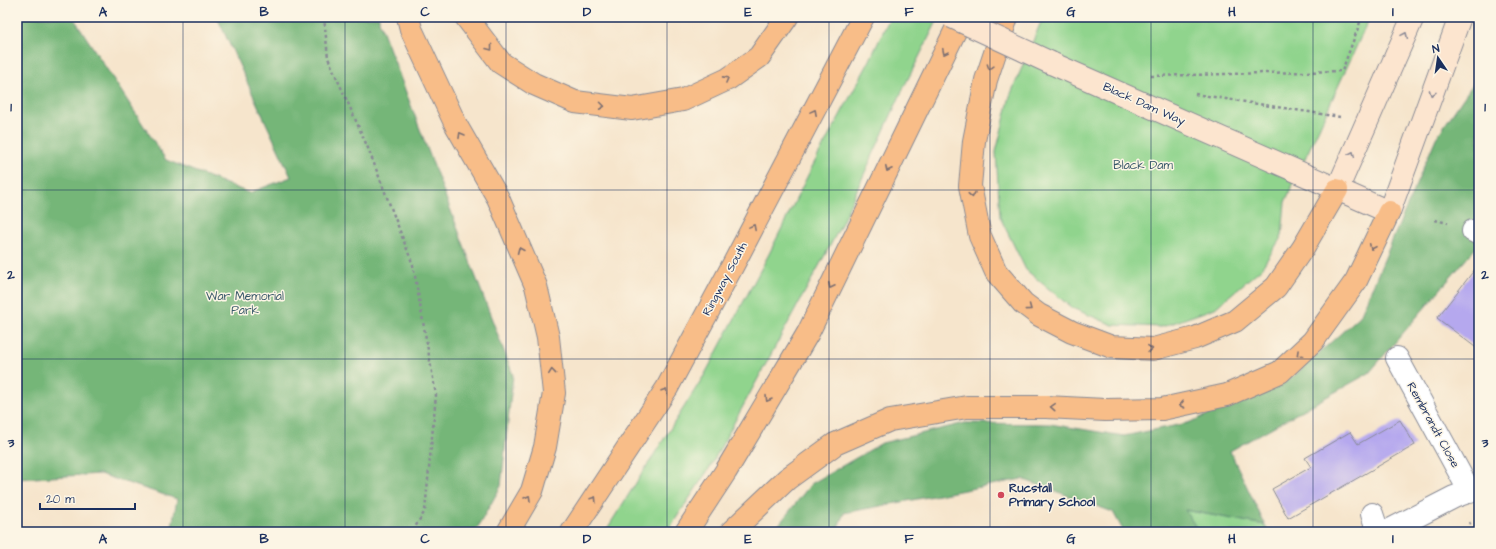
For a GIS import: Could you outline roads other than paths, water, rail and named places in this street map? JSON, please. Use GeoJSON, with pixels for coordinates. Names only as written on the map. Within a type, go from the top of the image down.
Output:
{"type":"FeatureCollection","features":[{"type":"Feature","properties":{"kind":"main road"},"geometry":{"type":"LineString","coordinates":[[408,17],[411,29],[456,125],[501,205],[536,286],[548,337],[554,393],[545,447],[532,491],[508,532]]}},
{"type":"Feature","properties":{"kind":"main road"},"geometry":{"type":"LineString","coordinates":[[466,17],[501,63],[534,84],[575,102],[632,109],[684,100],[728,79],[759,57],[787,17]]}},
{"type":"Feature","properties":{"kind":"main road","name":"Ringway South"},"geometry":{"type":"LineString","coordinates":[[572,532],[667,388],[863,17]]}},
{"type":"Feature","properties":{"kind":"main road"},"geometry":{"type":"LineString","coordinates":[[686,532],[726,471],[808,333],[962,17]]}},
{"type":"Feature","properties":{"kind":"main road"},"geometry":{"type":"LineString","coordinates":[[1007,17],[986,80],[974,141],[970,186],[980,236],[996,272],[1022,303],[1039,315],[1072,332],[1112,347],[1153,349],[1195,338],[1235,321],[1276,287],[1302,248],[1337,190]]}},
{"type":"Feature","properties":{"kind":"main road"},"geometry":{"type":"LineString","coordinates":[[731,532],[787,478],[835,444],[890,420],[967,408],[1046,407],[1105,410],[1162,409],[1227,395],[1280,372],[1313,341],[1356,281],[1388,212]]}},
{"type":"Feature","properties":{"kind":"street","name":"Black Dam Way"},"geometry":{"type":"LineString","coordinates":[[952,17],[1388,212]]}},
{"type":"Feature","properties":{"kind":"street"},"geometry":{"type":"LineString","coordinates":[[1337,190],[1414,17]]}},
{"type":"Feature","properties":{"kind":"street"},"geometry":{"type":"LineString","coordinates":[[1388,212],[1460,17]]}},
{"type":"Feature","properties":{"kind":"street","name":"Rembrandt Close"},"geometry":{"type":"LineString","coordinates":[[1386,532],[1454,497],[1475,490],[1396,358]]}},
{"type":"Feature","properties":{"kind":"place","name":"Rucstall Primary School"},"geometry":{"type":"Point","coordinates":[1001,495]}},
{"type":"Feature","properties":{"kind":"park label","name":"Black Dam"},"geometry":{"type":"Point","coordinates":[1143,165]}},
{"type":"Feature","properties":{"kind":"park label","name":"War Memorial Park"},"geometry":{"type":"Point","coordinates":[245,303]}}]}
